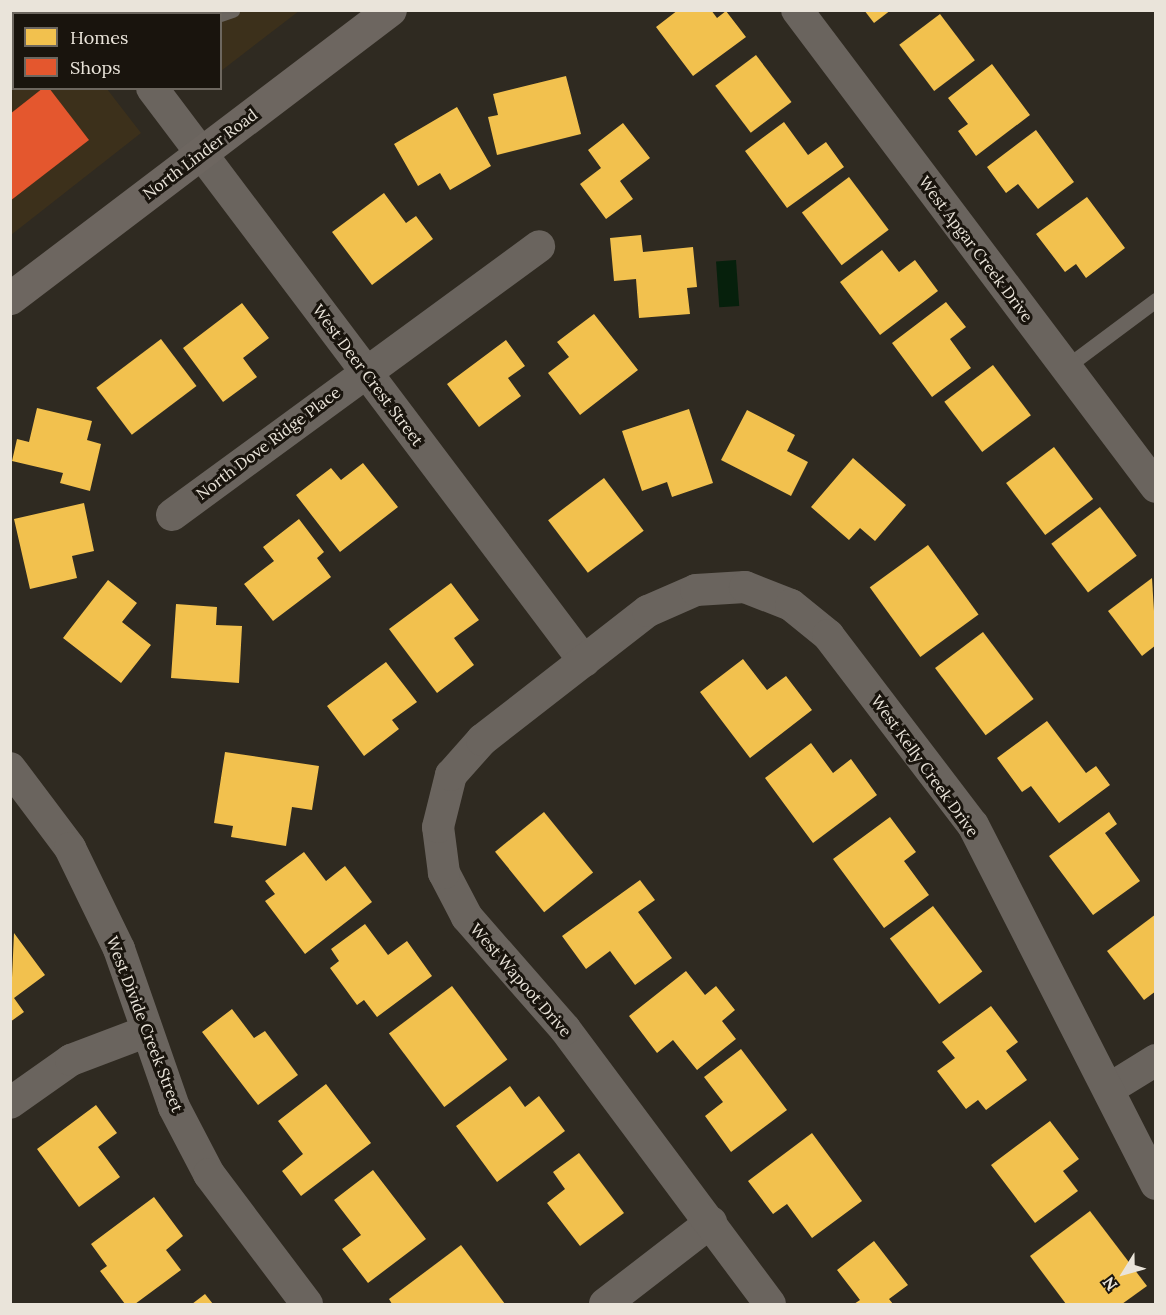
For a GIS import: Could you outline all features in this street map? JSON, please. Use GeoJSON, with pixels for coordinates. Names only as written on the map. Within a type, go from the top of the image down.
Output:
{"type":"FeatureCollection","features":[{"type":"Feature","properties":{"kind":"main road","name":"North Linder Road"},"geometry":{"type":"LineString","coordinates":[[10,298],[390,10]]}},
{"type":"Feature","properties":{"kind":"street","name":"West Apgar Creek Drive"},"geometry":{"type":"LineString","coordinates":[[797,10],[1155,487]]}},
{"type":"Feature","properties":{"kind":"street","name":"West Deer Crest Street"},"geometry":{"type":"LineString","coordinates":[[154,90],[584,661]]}},
{"type":"Feature","properties":{"kind":"street","name":"North Dove Ridge Place"},"geometry":{"type":"LineString","coordinates":[[172,515],[365,370],[539,246]]}},
{"type":"Feature","properties":{"kind":"street","name":"West Kelly Creek Drive"},"geometry":{"type":"LineString","coordinates":[[584,661],[648,611],[696,590],[745,587],[791,606],[828,635],[973,825],[1155,1184]]}},
{"type":"Feature","properties":{"kind":"street","name":"West Wapoot Drive"},"geometry":{"type":"LineString","coordinates":[[584,661],[482,740],[451,775],[438,827],[444,873],[467,917],[565,1029],[711,1222],[770,1305]]}},
{"type":"Feature","properties":{"kind":"street","name":"West Divide Creek Street"},"geometry":{"type":"LineString","coordinates":[[10,768],[70,848],[119,949],[145,1032],[174,1107],[209,1174],[307,1305]]}},
{"type":"Feature","properties":{"kind":"street"},"geometry":{"type":"LineString","coordinates":[[10,1104],[71,1060],[145,1032]]}},
{"type":"Feature","properties":{"kind":"street"},"geometry":{"type":"LineString","coordinates":[[1108,1089],[1155,1060]]}},
{"type":"Feature","properties":{"kind":"street"},"geometry":{"type":"LineString","coordinates":[[605,1305],[711,1222]]}},
{"type":"Feature","properties":{"kind":"lane"},"geometry":{"type":"LineString","coordinates":[[1066,367],[1155,300]]}},
{"type":"Feature","properties":{"kind":"shaded area"},"geometry":{"type":"Polygon","coordinates":[[[11,11],[30,12],[12,12],[12,90],[108,90],[141,133],[11,235],[11,11]]]}},
{"type":"Feature","properties":{"kind":"shaded area"},"geometry":{"type":"Polygon","coordinates":[[[151,11],[299,11],[222,70],[222,12],[151,11]]]}},
{"type":"Feature","properties":{"kind":"shaded area"},"geometry":{"type":"Polygon","coordinates":[[[736,260],[739,306],[719,307],[716,261],[736,260]]]}},
{"type":"Feature","properties":{"kind":"building: Homes"},"geometry":{"type":"Polygon","coordinates":[[[678,10],[711,10],[717,18],[726,11],[746,37],[693,76],[656,27],[678,10]]]}},
{"type":"Feature","properties":{"kind":"building: Homes"},"geometry":{"type":"Polygon","coordinates":[[[864,10],[891,10],[874,23],[864,10]]]}},
{"type":"Feature","properties":{"kind":"building: Homes"},"geometry":{"type":"Polygon","coordinates":[[[940,14],[975,60],[934,91],[899,45],[940,14]]]}},
{"type":"Feature","properties":{"kind":"building: Homes"},"geometry":{"type":"Polygon","coordinates":[[[756,55],[792,102],[751,133],[715,86],[756,55]]]}},
{"type":"Feature","properties":{"kind":"building: Homes"},"geometry":{"type":"Polygon","coordinates":[[[992,64],[1030,115],[976,156],[958,131],[968,124],[948,98],[992,64]]]}},
{"type":"Feature","properties":{"kind":"building: Homes"},"geometry":{"type":"Polygon","coordinates":[[[566,76],[581,134],[497,155],[488,117],[498,115],[493,94],[566,76]]]}},
{"type":"Feature","properties":{"kind":"building: Homes"},"geometry":{"type":"Polygon","coordinates":[[[457,107],[491,166],[450,190],[440,173],[418,186],[394,144],[457,107]]]}},
{"type":"Feature","properties":{"kind":"building: Homes"},"geometry":{"type":"Polygon","coordinates":[[[784,122],[808,155],[826,142],[844,167],[787,208],[745,151],[784,122]]]}},
{"type":"Feature","properties":{"kind":"building: Homes"},"geometry":{"type":"Polygon","coordinates":[[[623,123],[650,158],[620,181],[633,199],[606,219],[580,184],[601,168],[588,150],[623,123]]]}},
{"type":"Feature","properties":{"kind":"building: Homes"},"geometry":{"type":"Polygon","coordinates":[[[1036,130],[1074,182],[1038,209],[1018,184],[1006,193],[987,167],[1036,130]]]}},
{"type":"Feature","properties":{"kind":"building: Homes"},"geometry":{"type":"Polygon","coordinates":[[[849,177],[889,230],[842,265],[802,213],[849,177]]]}},
{"type":"Feature","properties":{"kind":"building: Homes"},"geometry":{"type":"Polygon","coordinates":[[[384,193],[406,223],[416,216],[433,239],[372,285],[332,232],[384,193]]]}},
{"type":"Feature","properties":{"kind":"building: Homes"},"geometry":{"type":"Polygon","coordinates":[[[1087,197],[1125,248],[1086,278],[1076,264],[1065,272],[1036,234],[1087,197]]]}},
{"type":"Feature","properties":{"kind":"building: Homes"},"geometry":{"type":"Polygon","coordinates":[[[641,235],[643,252],[693,247],[697,287],[687,288],[690,314],[639,318],[636,279],[614,281],[610,238],[641,235]]]}},
{"type":"Feature","properties":{"kind":"building: Homes"},"geometry":{"type":"Polygon","coordinates":[[[882,250],[899,272],[915,260],[938,291],[880,335],[840,282],[882,250]]]}},
{"type":"Feature","properties":{"kind":"building: Homes"},"geometry":{"type":"Polygon","coordinates":[[[946,302],[966,327],[950,339],[971,368],[932,397],[892,343],[946,302]]]}},
{"type":"Feature","properties":{"kind":"building: Homes"},"geometry":{"type":"Polygon","coordinates":[[[242,303],[269,338],[243,358],[257,377],[223,402],[183,348],[242,303]]]}},
{"type":"Feature","properties":{"kind":"building: Homes"},"geometry":{"type":"Polygon","coordinates":[[[594,314],[638,370],[580,415],[548,373],[569,357],[557,342],[594,314]]]}},
{"type":"Feature","properties":{"kind":"building: Homes"},"geometry":{"type":"Polygon","coordinates":[[[161,339],[197,386],[132,435],[96,388],[161,339]]]}},
{"type":"Feature","properties":{"kind":"building: Homes"},"geometry":{"type":"Polygon","coordinates":[[[506,340],[525,366],[508,378],[521,396],[479,427],[447,384],[506,340]]]}},
{"type":"Feature","properties":{"kind":"building: Homes"},"geometry":{"type":"Polygon","coordinates":[[[993,365],[1031,415],[982,452],[944,402],[993,365]]]}},
{"type":"Feature","properties":{"kind":"building: Homes"},"geometry":{"type":"Polygon","coordinates":[[[37,408],[92,421],[87,440],[101,444],[90,491],[60,483],[63,473],[12,461],[17,439],[29,442],[37,408]]]}},
{"type":"Feature","properties":{"kind":"building: Homes"},"geometry":{"type":"Polygon","coordinates":[[[689,409],[713,483],[672,497],[667,482],[642,491],[622,431],[689,409]]]}},
{"type":"Feature","properties":{"kind":"building: Homes"},"geometry":{"type":"Polygon","coordinates":[[[747,410],[795,435],[787,451],[808,462],[791,496],[721,460],[747,410]]]}},
{"type":"Feature","properties":{"kind":"building: Homes"},"geometry":{"type":"Polygon","coordinates":[[[1054,447],[1093,499],[1045,535],[1006,483],[1054,447]]]}},
{"type":"Feature","properties":{"kind":"building: Homes"},"geometry":{"type":"Polygon","coordinates":[[[853,458],[906,505],[875,541],[860,528],[849,540],[811,507],[853,458]]]}},
{"type":"Feature","properties":{"kind":"building: Homes"},"geometry":{"type":"Polygon","coordinates":[[[363,463],[398,507],[340,552],[296,495],[331,468],[341,480],[363,463]]]}},
{"type":"Feature","properties":{"kind":"building: Homes"},"geometry":{"type":"Polygon","coordinates":[[[604,478],[644,531],[588,573],[548,520],[604,478]]]}},
{"type":"Feature","properties":{"kind":"building: Homes"},"geometry":{"type":"Polygon","coordinates":[[[84,503],[94,551],[72,556],[77,578],[30,589],[14,519],[84,503]]]}},
{"type":"Feature","properties":{"kind":"building: Homes"},"geometry":{"type":"Polygon","coordinates":[[[1100,507],[1137,556],[1088,592],[1051,544],[1100,507]]]}},
{"type":"Feature","properties":{"kind":"building: Homes"},"geometry":{"type":"Polygon","coordinates":[[[299,519],[324,552],[317,558],[331,577],[273,621],[244,584],[274,561],[263,547],[299,519]]]}},
{"type":"Feature","properties":{"kind":"building: Homes"},"geometry":{"type":"Polygon","coordinates":[[[928,545],[979,615],[920,657],[870,587],[928,545]]]}},
{"type":"Feature","properties":{"kind":"building: Homes"},"geometry":{"type":"Polygon","coordinates":[[[1152,578],[1156,645],[1142,656],[1108,611],[1152,578]]]}},
{"type":"Feature","properties":{"kind":"building: Homes"},"geometry":{"type":"Polygon","coordinates":[[[108,580],[137,603],[122,622],[151,645],[121,683],[63,638],[108,580]]]}},
{"type":"Feature","properties":{"kind":"building: Homes"},"geometry":{"type":"Polygon","coordinates":[[[451,583],[479,620],[454,638],[474,665],[437,693],[389,629],[451,583]]]}},
{"type":"Feature","properties":{"kind":"building: Homes"},"geometry":{"type":"Polygon","coordinates":[[[176,604],[217,607],[216,625],[242,626],[239,683],[171,678],[176,604]]]}},
{"type":"Feature","properties":{"kind":"building: Homes"},"geometry":{"type":"Polygon","coordinates":[[[983,632],[1034,699],[986,735],[935,668],[983,632]]]}},
{"type":"Feature","properties":{"kind":"building: Homes"},"geometry":{"type":"Polygon","coordinates":[[[743,659],[767,690],[786,676],[812,710],[750,758],[700,692],[743,659]]]}},
{"type":"Feature","properties":{"kind":"building: Homes"},"geometry":{"type":"Polygon","coordinates":[[[386,662],[417,702],[392,720],[399,729],[364,756],[327,706],[386,662]]]}},
{"type":"Feature","properties":{"kind":"building: Homes"},"geometry":{"type":"Polygon","coordinates":[[[1047,721],[1086,773],[1096,766],[1110,785],[1059,823],[1031,786],[1022,792],[997,758],[1047,721]]]}},
{"type":"Feature","properties":{"kind":"building: Homes"},"geometry":{"type":"Polygon","coordinates":[[[811,743],[833,773],[851,759],[877,795],[813,843],[765,778],[811,743]]]}},
{"type":"Feature","properties":{"kind":"building: Homes"},"geometry":{"type":"Polygon","coordinates":[[[225,752],[319,766],[312,810],[292,807],[286,846],[231,837],[233,826],[214,823],[225,752]]]}},
{"type":"Feature","properties":{"kind":"building: Homes"},"geometry":{"type":"Polygon","coordinates":[[[544,812],[593,873],[544,912],[495,852],[544,812]]]}},
{"type":"Feature","properties":{"kind":"building: Homes"},"geometry":{"type":"Polygon","coordinates":[[[1109,812],[1117,824],[1105,833],[1140,881],[1093,915],[1049,856],[1109,812]]]}},
{"type":"Feature","properties":{"kind":"building: Homes"},"geometry":{"type":"Polygon","coordinates":[[[890,817],[916,852],[904,861],[929,895],[884,928],[833,859],[890,817]]]}},
{"type":"Feature","properties":{"kind":"building: Homes"},"geometry":{"type":"Polygon","coordinates":[[[304,852],[326,881],[345,866],[372,902],[305,954],[265,901],[275,894],[265,881],[304,852]]]}},
{"type":"Feature","properties":{"kind":"building: Homes"},"geometry":{"type":"Polygon","coordinates":[[[640,880],[655,900],[638,912],[672,958],[635,985],[610,951],[586,969],[562,936],[640,880]]]}},
{"type":"Feature","properties":{"kind":"building: Homes"},"geometry":{"type":"Polygon","coordinates":[[[933,906],[982,971],[939,1004],[890,938],[933,906]]]}},
{"type":"Feature","properties":{"kind":"building: Homes"},"geometry":{"type":"Polygon","coordinates":[[[1156,914],[1156,991],[1144,1000],[1107,951],[1156,914]]]}},
{"type":"Feature","properties":{"kind":"building: Homes"},"geometry":{"type":"Polygon","coordinates":[[[365,924],[388,955],[407,941],[432,976],[377,1017],[364,1000],[357,1005],[330,968],[339,961],[331,949],[365,924]]]}},
{"type":"Feature","properties":{"kind":"building: Homes"},"geometry":{"type":"Polygon","coordinates":[[[14,933],[45,975],[14,998],[24,1012],[10,1022],[14,933]]]}},
{"type":"Feature","properties":{"kind":"building: Homes"},"geometry":{"type":"Polygon","coordinates":[[[686,971],[705,995],[716,986],[735,1010],[722,1021],[736,1039],[697,1070],[673,1040],[657,1053],[629,1016],[686,971]]]}},
{"type":"Feature","properties":{"kind":"building: Homes"},"geometry":{"type":"Polygon","coordinates":[[[452,986],[507,1059],[444,1107],[389,1034],[452,986]]]}},
{"type":"Feature","properties":{"kind":"building: Homes"},"geometry":{"type":"Polygon","coordinates":[[[991,1006],[1018,1042],[1006,1051],[1027,1080],[986,1110],[978,1100],[966,1109],[937,1071],[955,1058],[942,1042],[991,1006]]]}},
{"type":"Feature","properties":{"kind":"building: Homes"},"geometry":{"type":"Polygon","coordinates":[[[232,1009],[254,1038],[265,1031],[298,1075],[258,1105],[202,1032],[232,1009]]]}},
{"type":"Feature","properties":{"kind":"building: Homes"},"geometry":{"type":"Polygon","coordinates":[[[741,1049],[787,1110],[731,1152],[705,1116],[723,1102],[704,1077],[741,1049]]]}},
{"type":"Feature","properties":{"kind":"building: Homes"},"geometry":{"type":"Polygon","coordinates":[[[326,1084],[371,1143],[301,1196],[282,1171],[303,1154],[278,1121],[326,1084]]]}},
{"type":"Feature","properties":{"kind":"building: Homes"},"geometry":{"type":"Polygon","coordinates":[[[510,1086],[525,1107],[539,1096],[565,1131],[497,1182],[456,1126],[510,1086]]]}},
{"type":"Feature","properties":{"kind":"building: Homes"},"geometry":{"type":"Polygon","coordinates":[[[96,1105],[117,1133],[98,1147],[120,1177],[79,1207],[37,1149],[96,1105]]]}},
{"type":"Feature","properties":{"kind":"building: Homes"},"geometry":{"type":"Polygon","coordinates":[[[1050,1121],[1079,1159],[1063,1171],[1078,1191],[1035,1223],[991,1165],[1050,1121]]]}},
{"type":"Feature","properties":{"kind":"building: Homes"},"geometry":{"type":"Polygon","coordinates":[[[812,1133],[862,1201],[812,1238],[787,1204],[773,1214],[748,1181],[812,1133]]]}},
{"type":"Feature","properties":{"kind":"building: Homes"},"geometry":{"type":"Polygon","coordinates":[[[579,1153],[624,1213],[580,1246],[547,1203],[565,1189],[553,1172],[579,1153]]]}},
{"type":"Feature","properties":{"kind":"building: Homes"},"geometry":{"type":"Polygon","coordinates":[[[373,1170],[426,1239],[368,1283],[342,1249],[361,1235],[334,1200],[373,1170]]]}},
{"type":"Feature","properties":{"kind":"building: Homes"},"geometry":{"type":"Polygon","coordinates":[[[154,1197],[183,1236],[166,1250],[181,1270],[135,1304],[125,1304],[100,1271],[107,1266],[91,1244],[154,1197]]]}},
{"type":"Feature","properties":{"kind":"building: Homes"},"geometry":{"type":"Polygon","coordinates":[[[1090,1211],[1147,1286],[1122,1304],[1066,1304],[1030,1256],[1090,1211]]]}},
{"type":"Feature","properties":{"kind":"building: Homes"},"geometry":{"type":"Polygon","coordinates":[[[874,1241],[908,1285],[889,1299],[893,1304],[854,1304],[860,1300],[837,1270],[874,1241]]]}},
{"type":"Feature","properties":{"kind":"building: Homes"},"geometry":{"type":"Polygon","coordinates":[[[461,1245],[505,1304],[392,1304],[389,1299],[461,1245]]]}},
{"type":"Feature","properties":{"kind":"building: Homes"},"geometry":{"type":"Polygon","coordinates":[[[205,1294],[213,1304],[192,1304],[205,1294]]]}},
{"type":"Feature","properties":{"kind":"building: Shops"},"geometry":{"type":"Polygon","coordinates":[[[40,90],[51,90],[89,140],[10,201],[10,114],[40,90]]]}}]}
